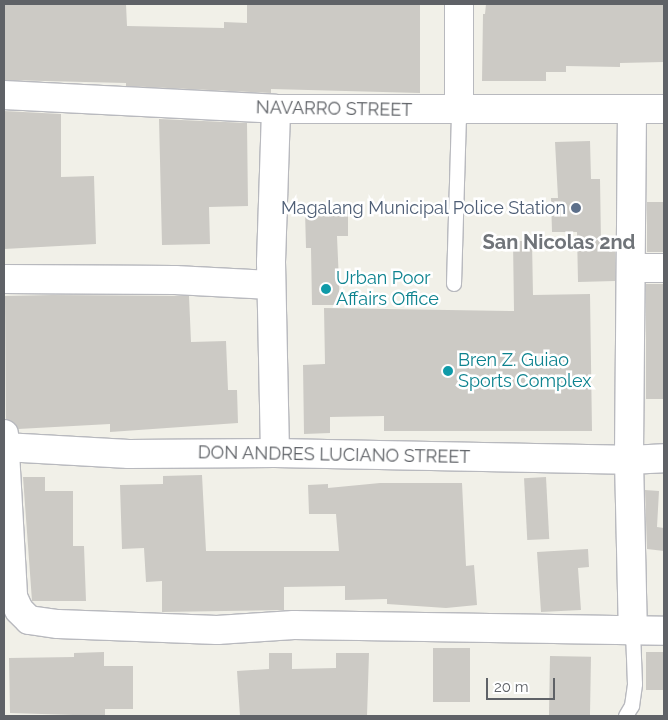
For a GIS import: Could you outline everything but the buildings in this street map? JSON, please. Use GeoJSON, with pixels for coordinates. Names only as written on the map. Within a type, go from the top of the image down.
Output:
{"type":"FeatureCollection","features":[{"type":"Feature","properties":{"kind":"street"},"geometry":{"type":"LineString","coordinates":[[459,4],[459,112]]}},
{"type":"Feature","properties":{"kind":"street","name":"NAVARRO STREET"},"geometry":{"type":"LineString","coordinates":[[4,94],[276,109],[459,112],[664,109]]}},
{"type":"Feature","properties":{"kind":"street"},"geometry":{"type":"LineString","coordinates":[[276,109],[271,285],[276,453]]}},
{"type":"Feature","properties":{"kind":"street"},"geometry":{"type":"LineString","coordinates":[[632,110],[629,460],[633,632]]}},
{"type":"Feature","properties":{"kind":"street"},"geometry":{"type":"LineString","coordinates":[[632,268],[664,268]]}},
{"type":"Feature","properties":{"kind":"street"},"geometry":{"type":"LineString","coordinates":[[4,279],[175,280],[271,285]]}},
{"type":"Feature","properties":{"kind":"street"},"geometry":{"type":"LineString","coordinates":[[4,442],[13,597],[29,620],[58,624],[217,630],[294,626],[664,631]]}},
{"type":"Feature","properties":{"kind":"street","name":"DON ANDRES LUCIANO STREET"},"geometry":{"type":"LineString","coordinates":[[4,442],[129,454],[276,453],[629,460],[664,458]]}},
{"type":"Feature","properties":{"kind":"lane"},"geometry":{"type":"LineString","coordinates":[[454,284],[459,112]]}},
{"type":"Feature","properties":{"kind":"lane"},"geometry":{"type":"LineString","coordinates":[[626,716],[632,706],[635,684],[633,632]]}},
{"type":"Feature","properties":{"kind":"place","name":"Magalang Municipal Police Station"},"geometry":{"type":"Point","coordinates":[576,208]}},
{"type":"Feature","properties":{"kind":"place","name":"Urban Poor Affairs Office"},"geometry":{"type":"Point","coordinates":[326,289]}},
{"type":"Feature","properties":{"kind":"place","name":"Bren Z. Guiao Sports Complex"},"geometry":{"type":"Point","coordinates":[448,371]}},
{"type":"Feature","properties":{"kind":"district","name":"San Nicolas 2nd"},"geometry":{"type":"Point","coordinates":[559,242]}}]}
